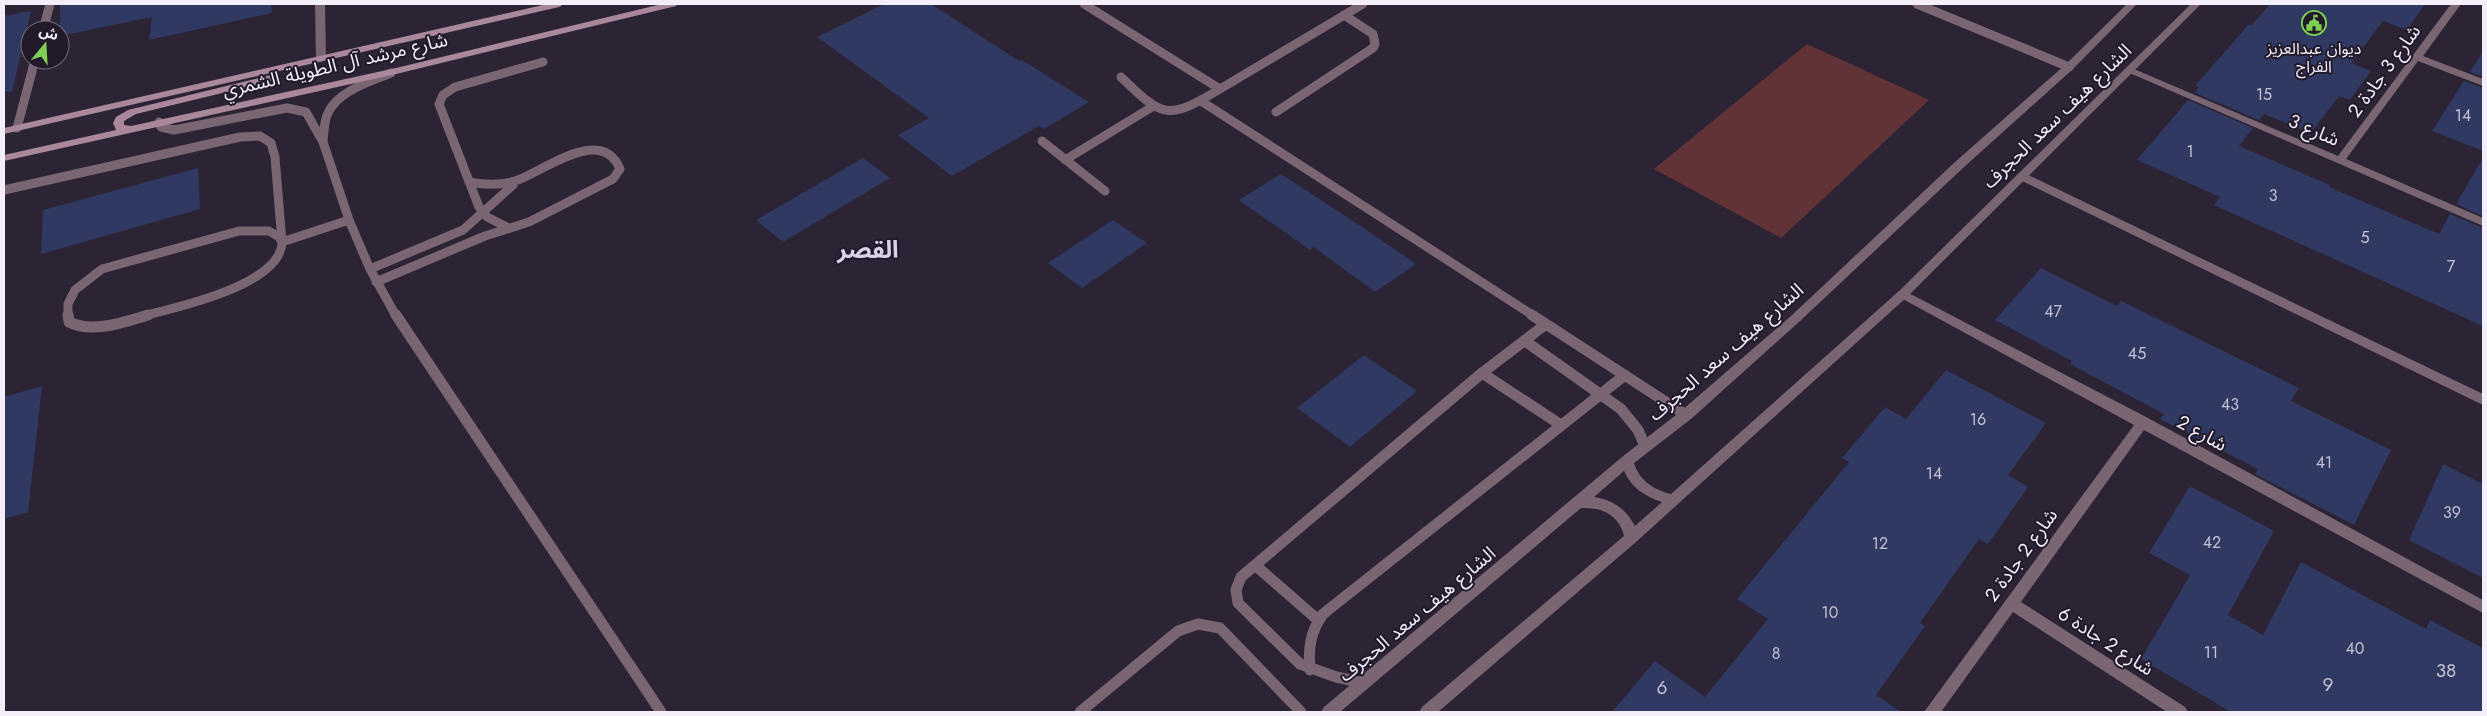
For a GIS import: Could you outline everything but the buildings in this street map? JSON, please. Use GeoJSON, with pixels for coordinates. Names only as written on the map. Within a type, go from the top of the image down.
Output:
{"type":"FeatureCollection","features":[{"type":"Feature","properties":{"kind":"main road","name":"شارع مرشد آل الطويلة الشمري"},"geometry":{"type":"LineString","coordinates":[[4,131],[559,4]]}},
{"type":"Feature","properties":{"kind":"main road","name":"شارع مرشد آل الطويلة الشمري"},"geometry":{"type":"LineString","coordinates":[[4,158],[159,122],[396,71],[673,4]]}},
{"type":"Feature","properties":{"kind":"main road"},"geometry":{"type":"LineString","coordinates":[[128,129],[119,126],[118,123],[132,112],[262,81],[321,59]]}},
{"type":"Feature","properties":{"kind":"street"},"geometry":{"type":"LineString","coordinates":[[320,4],[321,59]]}},
{"type":"Feature","properties":{"kind":"street","name":"الشارع هيف سعد الحجرف"},"geometry":{"type":"LineString","coordinates":[[1329,712],[1645,446],[1686,415],[1794,319],[1959,165],[2068,67],[2132,4]]}},
{"type":"Feature","properties":{"kind":"street","name":"الشارع هيف سعد الحجرف"},"geometry":{"type":"LineString","coordinates":[[1427,712],[1632,538],[1902,294],[2196,4]]}},
{"type":"Feature","properties":{"kind":"street","name":"شارع 3 جادة 2"},"geometry":{"type":"LineString","coordinates":[[2340,160],[2456,4]]}},
{"type":"Feature","properties":{"kind":"street"},"geometry":{"type":"LineString","coordinates":[[2416,58],[2483,83]]}},
{"type":"Feature","properties":{"kind":"street","name":"شارع 3"},"geometry":{"type":"LineString","coordinates":[[2130,71],[2483,222]]}},
{"type":"Feature","properties":{"kind":"street"},"geometry":{"type":"LineString","coordinates":[[2022,176],[2483,400]]}},
{"type":"Feature","properties":{"kind":"street","name":"شارع 2"},"geometry":{"type":"LineString","coordinates":[[1902,294],[2143,422],[2483,607]]}},
{"type":"Feature","properties":{"kind":"street","name":"شارع 2 جادة 2"},"geometry":{"type":"LineString","coordinates":[[1932,712],[2143,422]]}},
{"type":"Feature","properties":{"kind":"street"},"geometry":{"type":"LineString","coordinates":[[1627,461],[1630,472],[1646,491],[1674,500]]}},
{"type":"Feature","properties":{"kind":"street"},"geometry":{"type":"LineString","coordinates":[[1579,502],[1604,503],[1615,509],[1624,517],[1630,527],[1632,538]]}},
{"type":"Feature","properties":{"kind":"street","name":"شارع 2 جادة 6"},"geometry":{"type":"LineString","coordinates":[[2011,603],[2180,712]]}},
{"type":"Feature","properties":{"kind":"lane"},"geometry":{"type":"LineString","coordinates":[[46,20],[50,4]]}},
{"type":"Feature","properties":{"kind":"lane"},"geometry":{"type":"LineString","coordinates":[[1084,4],[1220,89]]}},
{"type":"Feature","properties":{"kind":"lane"},"geometry":{"type":"LineString","coordinates":[[1121,77],[1152,108],[1173,113],[1185,111],[1362,4]]}},
{"type":"Feature","properties":{"kind":"lane"},"geometry":{"type":"LineString","coordinates":[[1917,4],[2068,67]]}},
{"type":"Feature","properties":{"kind":"lane"},"geometry":{"type":"LineString","coordinates":[[1276,112],[1373,48],[1375,44],[1373,34],[1344,15]]}},
{"type":"Feature","properties":{"kind":"lane"},"geometry":{"type":"LineString","coordinates":[[510,228],[494,221],[483,212],[469,182],[439,104],[448,91],[462,84],[542,62]]}},
{"type":"Feature","properties":{"kind":"lane"},"geometry":{"type":"LineString","coordinates":[[17,128],[32,70]]}},
{"type":"Feature","properties":{"kind":"lane"},"geometry":{"type":"LineString","coordinates":[[323,142],[327,114],[340,98],[353,89],[396,71]]}},
{"type":"Feature","properties":{"kind":"lane"},"geometry":{"type":"LineString","coordinates":[[1201,101],[1686,415]]}},
{"type":"Feature","properties":{"kind":"lane"},"geometry":{"type":"LineString","coordinates":[[159,122],[161,127],[174,130],[287,108],[306,112],[308,119],[323,142],[349,220],[370,269],[396,316],[661,712]]}},
{"type":"Feature","properties":{"kind":"lane"},"geometry":{"type":"LineString","coordinates":[[1065,160],[1152,108]]}},
{"type":"Feature","properties":{"kind":"lane"},"geometry":{"type":"LineString","coordinates":[[4,190],[208,143],[262,135],[268,138],[273,145],[283,250],[271,267],[259,276],[220,292],[120,323],[82,327],[69,322],[66,307],[74,289],[102,269],[239,231],[255,229],[271,231],[280,236],[282,242]]}},
{"type":"Feature","properties":{"kind":"lane"},"geometry":{"type":"LineString","coordinates":[[1042,141],[1105,191]]}},
{"type":"Feature","properties":{"kind":"lane"},"geometry":{"type":"LineString","coordinates":[[376,282],[494,233],[538,217],[604,183],[618,174],[620,169],[603,150],[590,149],[522,179],[498,186],[487,186],[469,182]]}},
{"type":"Feature","properties":{"kind":"lane"},"geometry":{"type":"LineString","coordinates":[[370,269],[454,235],[471,224],[500,195],[522,179]]}},
{"type":"Feature","properties":{"kind":"lane"},"geometry":{"type":"LineString","coordinates":[[282,242],[349,220]]}},
{"type":"Feature","properties":{"kind":"lane"},"geometry":{"type":"LineString","coordinates":[[1364,683],[1310,670],[1292,658],[1238,604],[1235,595],[1236,586],[1241,577],[1482,373],[1546,324]]}},
{"type":"Feature","properties":{"kind":"lane"},"geometry":{"type":"LineString","coordinates":[[1525,341],[1621,409],[1631,419],[1645,446]]}},
{"type":"Feature","properties":{"kind":"lane"},"geometry":{"type":"LineString","coordinates":[[1482,373],[1561,425]]}},
{"type":"Feature","properties":{"kind":"lane"},"geometry":{"type":"LineString","coordinates":[[1310,670],[1309,643],[1312,631],[1323,614],[1561,425],[1602,395],[1624,375]]}},
{"type":"Feature","properties":{"kind":"lane"},"geometry":{"type":"LineString","coordinates":[[1255,565],[1318,620]]}},
{"type":"Feature","properties":{"kind":"lane"},"geometry":{"type":"LineString","coordinates":[[1080,712],[1178,631],[1198,624],[1209,624],[1228,634],[1301,712]]}},
{"type":"Feature","properties":{"kind":"shaded area"},"geometry":{"type":"Polygon","coordinates":[[[1807,44],[1929,100],[1781,238],[1654,169],[1807,44]]]}},
{"type":"Feature","properties":{"kind":"place","name":"ديوان عبدالعزيز الفراج"},"geometry":{"type":"Point","coordinates":[2314,23]}},
{"type":"Feature","properties":{"kind":"district","name":"القصر"},"geometry":{"type":"Point","coordinates":[868,249]}}]}
